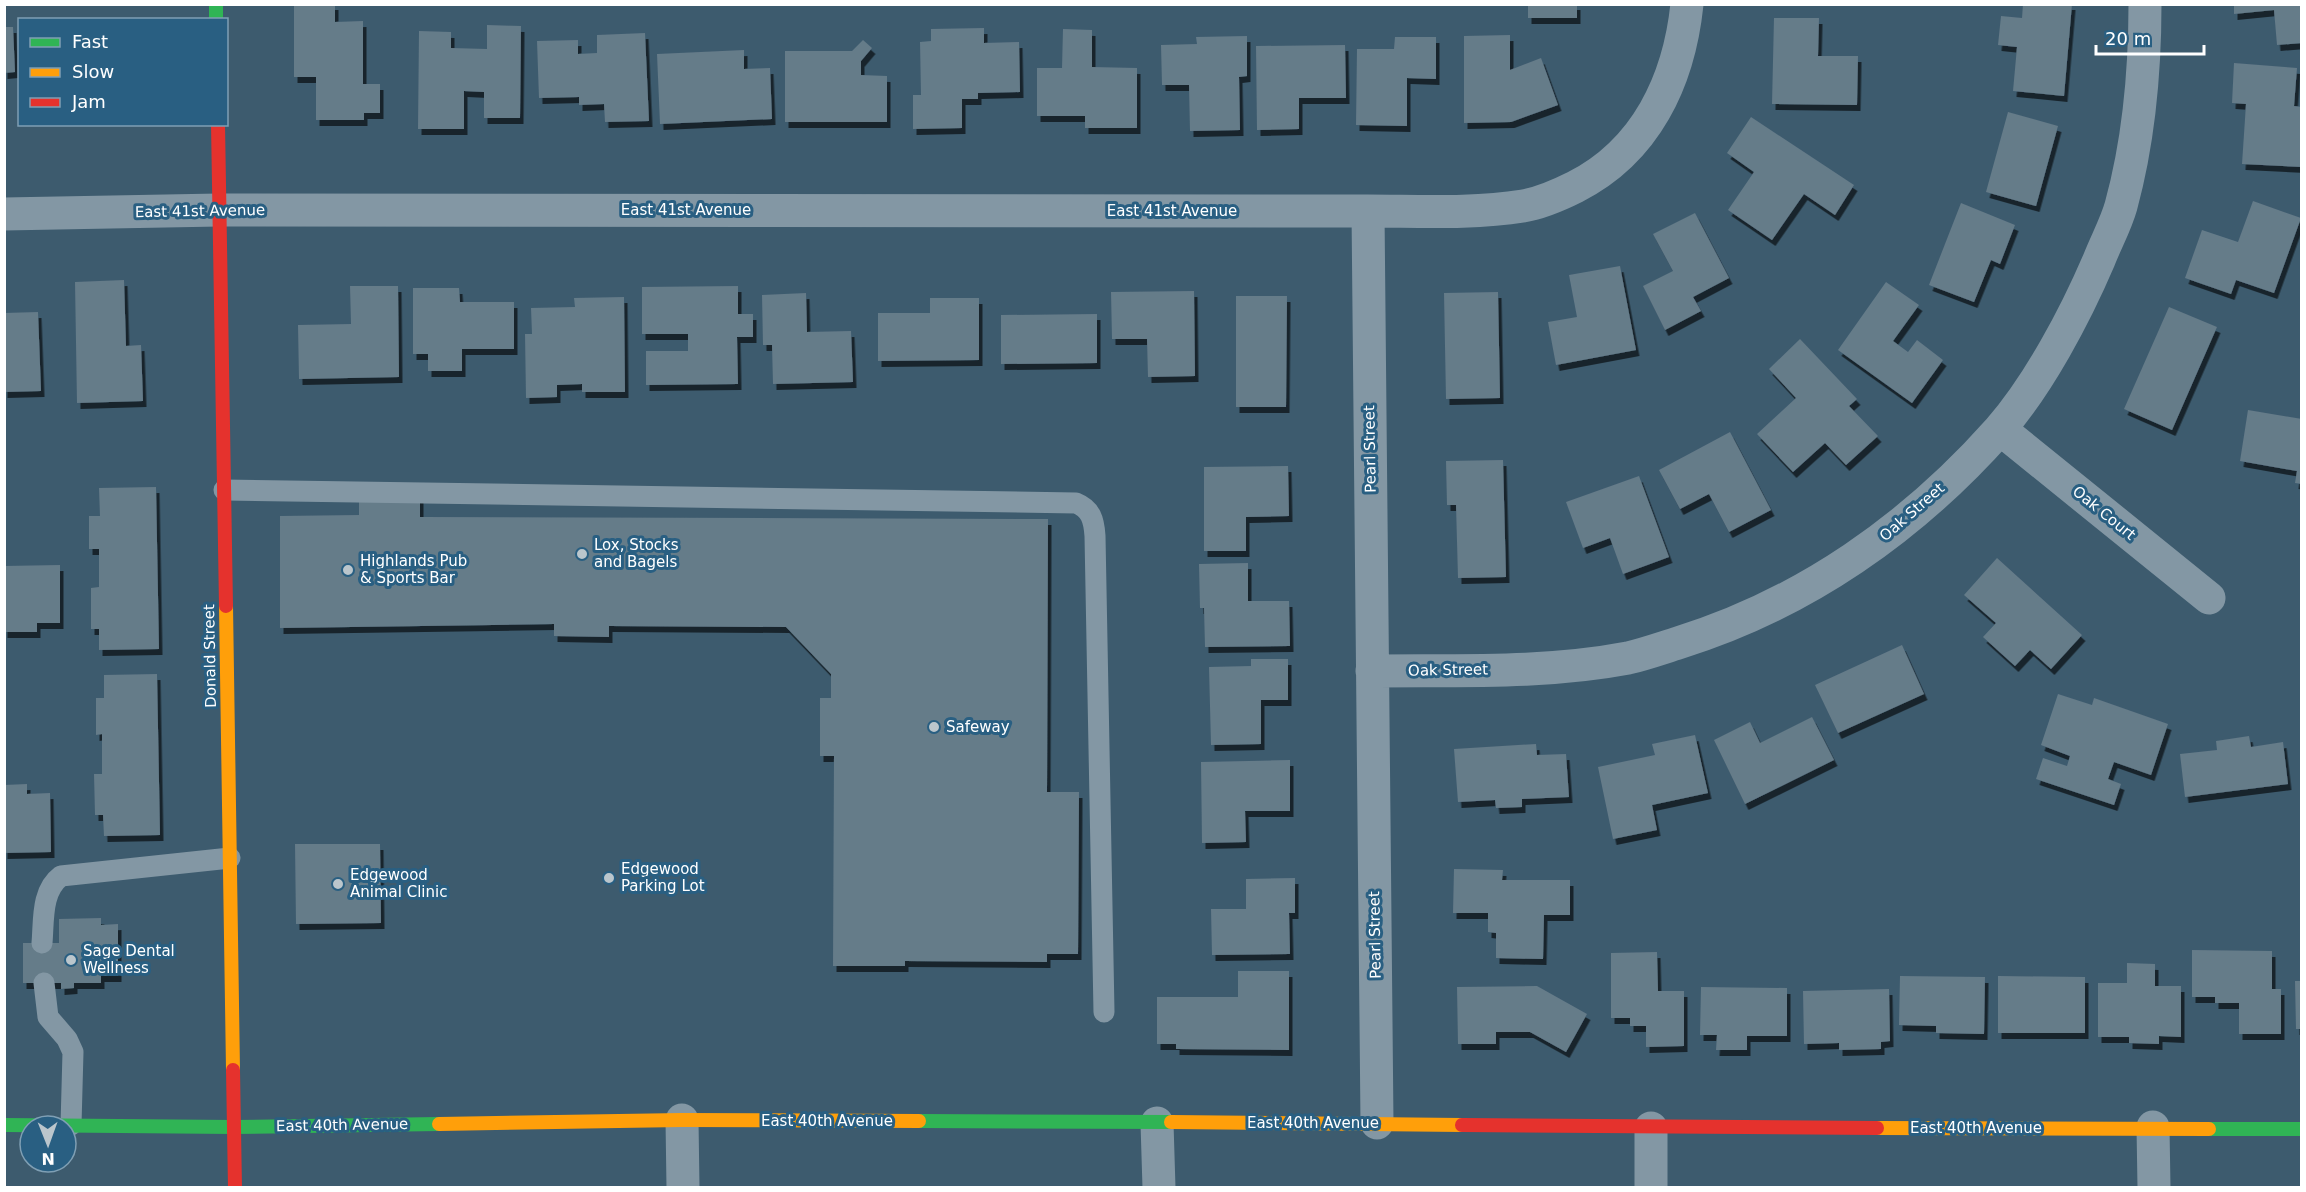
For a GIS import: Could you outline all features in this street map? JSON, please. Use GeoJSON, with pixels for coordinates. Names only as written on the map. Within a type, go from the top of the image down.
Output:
{"type":"FeatureCollection","features":[{"type":"Feature","properties":{"kind":"street"},"geometry":{"type":"LineString","coordinates":[[1368,211],[1486,210],[1526,206],[1560,194],[1594,177],[1618,159],[1654,113],[1677,63],[1687,4]]}},
{"type":"Feature","properties":{"kind":"street","name":"Oak Street"},"geometry":{"type":"LineString","coordinates":[[1372,671],[1528,669],[1629,658],[1719,630],[1793,597],[1862,555],[1925,504],[2000,429],[2045,364],[2083,299],[2120,208],[2137,133],[2145,64],[2145,4]]}},
{"type":"Feature","properties":{"kind":"street","name":"Donald Street"},"geometry":{"type":"LineString","coordinates":[[218,126],[235,1188]]}},
{"type":"Feature","properties":{"kind":"street","name":"East 41st Avenue"},"geometry":{"type":"LineString","coordinates":[[4,214],[219,210],[1368,211]]}},
{"type":"Feature","properties":{"kind":"street","name":"Pearl Street"},"geometry":{"type":"LineString","coordinates":[[1368,211],[1377,1123]]}},
{"type":"Feature","properties":{"kind":"street","name":"Oak Court"},"geometry":{"type":"LineString","coordinates":[[2000,429],[2209,598]]}},
{"type":"Feature","properties":{"kind":"street"},"geometry":{"type":"LineString","coordinates":[[682,1120],[683,1188]]}},
{"type":"Feature","properties":{"kind":"street","name":"East 40th Avenue"},"geometry":{"type":"LineString","coordinates":[[78,1125],[234,1127],[682,1120],[1377,1123],[1650,1128],[2301,1129]]}},
{"type":"Feature","properties":{"kind":"street"},"geometry":{"type":"LineString","coordinates":[[1157,1123],[1159,1188]]}},
{"type":"Feature","properties":{"kind":"street"},"geometry":{"type":"LineString","coordinates":[[2153,1127],[2154,1188]]}},
{"type":"Feature","properties":{"kind":"street"},"geometry":{"type":"LineString","coordinates":[[1650,1128],[1651,1188]]}},
{"type":"Feature","properties":{"kind":"lane"},"geometry":{"type":"LineString","coordinates":[[224,490],[1076,503],[1085,507],[1091,514],[1095,536],[1104,1012]]}},
{"type":"Feature","properties":{"kind":"lane"},"geometry":{"type":"LineString","coordinates":[[42,943],[48,893],[52,882],[61,876],[230,858]]}},
{"type":"Feature","properties":{"kind":"lane"},"geometry":{"type":"LineString","coordinates":[[44,983],[48,1017],[67,1040],[73,1053],[71,1114]]}},
{"type":"Feature","properties":{"kind":"building"},"geometry":{"type":"Polygon","coordinates":[[[294,4],[335,4],[335,22],[363,21],[363,84],[380,84],[380,113],[364,113],[364,120],[316,120],[316,77],[294,77],[294,4]]]}},
{"type":"Feature","properties":{"kind":"building"},"geometry":{"type":"Polygon","coordinates":[[[1528,4],[1577,4],[1577,18],[1528,18],[1528,4]]]}},
{"type":"Feature","properties":{"kind":"building"},"geometry":{"type":"Polygon","coordinates":[[[2023,4],[2072,4],[2064,96],[2013,91],[2017,47],[1998,45],[2001,16],[2022,18],[2023,4]]]}},
{"type":"Feature","properties":{"kind":"building"},"geometry":{"type":"Polygon","coordinates":[[[2234,4],[2302,4],[2302,43],[2277,45],[2274,10],[2234,14],[2234,4]]]}},
{"type":"Feature","properties":{"kind":"building"},"geometry":{"type":"Polygon","coordinates":[[[1774,18],[1819,18],[1818,56],[1858,56],[1857,105],[1772,104],[1774,18]]]}},
{"type":"Feature","properties":{"kind":"building"},"geometry":{"type":"Polygon","coordinates":[[[487,25],[521,26],[520,118],[484,118],[484,92],[464,91],[464,129],[418,129],[419,31],[451,32],[451,48],[487,49],[487,25]]]}},
{"type":"Feature","properties":{"kind":"building"},"geometry":{"type":"Polygon","coordinates":[[[4,27],[13,27],[15,72],[4,73],[4,27]]]}},
{"type":"Feature","properties":{"kind":"building"},"geometry":{"type":"Polygon","coordinates":[[[984,28],[984,43],[1019,42],[1020,92],[978,93],[978,99],[962,99],[962,128],[913,129],[913,95],[921,95],[920,42],[931,41],[931,29],[984,28]]]}},
{"type":"Feature","properties":{"kind":"building"},"geometry":{"type":"Polygon","coordinates":[[[1063,29],[1092,30],[1092,67],[1137,68],[1137,128],[1085,128],[1085,116],[1037,116],[1037,68],[1062,68],[1063,29]]]}},
{"type":"Feature","properties":{"kind":"building"},"geometry":{"type":"Polygon","coordinates":[[[645,33],[649,121],[605,122],[604,104],[579,105],[579,97],[539,98],[537,41],[578,40],[578,54],[597,53],[597,35],[645,33]]]}},
{"type":"Feature","properties":{"kind":"building"},"geometry":{"type":"Polygon","coordinates":[[[1510,35],[1510,70],[1541,58],[1558,105],[1511,122],[1464,123],[1464,36],[1510,35]]]}},
{"type":"Feature","properties":{"kind":"building"},"geometry":{"type":"Polygon","coordinates":[[[1247,36],[1247,76],[1239,77],[1240,130],[1190,131],[1189,85],[1162,85],[1161,45],[1197,44],[1196,37],[1247,36]]]}},
{"type":"Feature","properties":{"kind":"building"},"geometry":{"type":"Polygon","coordinates":[[[1395,37],[1436,37],[1436,79],[1407,78],[1407,126],[1356,125],[1357,49],[1394,49],[1395,37]]]}},
{"type":"Feature","properties":{"kind":"building"},"geometry":{"type":"Polygon","coordinates":[[[863,40],[872,48],[861,61],[861,75],[887,76],[887,122],[785,122],[785,51],[852,51],[863,40]]]}},
{"type":"Feature","properties":{"kind":"building"},"geometry":{"type":"Polygon","coordinates":[[[1345,45],[1346,98],[1299,98],[1299,129],[1257,130],[1256,46],[1345,45]]]}},
{"type":"Feature","properties":{"kind":"building"},"geometry":{"type":"Polygon","coordinates":[[[744,50],[744,69],[770,68],[772,119],[660,124],[657,54],[744,50]]]}},
{"type":"Feature","properties":{"kind":"building"},"geometry":{"type":"Polygon","coordinates":[[[2234,63],[2297,68],[2294,106],[2302,107],[2302,167],[2242,164],[2246,104],[2232,103],[2234,63]]]}},
{"type":"Feature","properties":{"kind":"building"},"geometry":{"type":"Polygon","coordinates":[[[2008,112],[2058,126],[2036,206],[1986,192],[2008,112]]]}},
{"type":"Feature","properties":{"kind":"building"},"geometry":{"type":"Polygon","coordinates":[[[1751,117],[1854,185],[1835,215],[1804,194],[1772,240],[1728,210],[1754,172],[1727,153],[1751,117]]]}},
{"type":"Feature","properties":{"kind":"building"},"geometry":{"type":"Polygon","coordinates":[[[2253,201],[2301,218],[2274,293],[2236,280],[2231,294],[2185,278],[2202,230],[2238,242],[2253,201]]]}},
{"type":"Feature","properties":{"kind":"building"},"geometry":{"type":"Polygon","coordinates":[[[1961,203],[2015,225],[2000,264],[1991,260],[1974,302],[1929,285],[1961,203]]]}},
{"type":"Feature","properties":{"kind":"building"},"geometry":{"type":"Polygon","coordinates":[[[1695,213],[1729,278],[1693,297],[1701,311],[1665,330],[1643,286],[1673,271],[1653,234],[1695,213]]]}},
{"type":"Feature","properties":{"kind":"building"},"geometry":{"type":"Polygon","coordinates":[[[1620,266],[1636,350],[1556,365],[1548,322],[1577,317],[1569,275],[1620,266]]]}},
{"type":"Feature","properties":{"kind":"building"},"geometry":{"type":"Polygon","coordinates":[[[124,280],[126,346],[141,345],[143,401],[77,403],[75,282],[124,280]]]}},
{"type":"Feature","properties":{"kind":"building"},"geometry":{"type":"Polygon","coordinates":[[[1886,282],[1919,305],[1893,341],[1908,352],[1917,340],[1943,360],[1912,403],[1838,350],[1886,282]]]}},
{"type":"Feature","properties":{"kind":"building"},"geometry":{"type":"Polygon","coordinates":[[[350,286],[398,286],[399,377],[299,379],[298,325],[351,324],[350,286]]]}},
{"type":"Feature","properties":{"kind":"building"},"geometry":{"type":"Polygon","coordinates":[[[738,286],[738,314],[753,314],[753,337],[737,337],[738,384],[646,385],[646,351],[688,351],[688,334],[642,334],[642,287],[738,286]]]}},
{"type":"Feature","properties":{"kind":"building"},"geometry":{"type":"Polygon","coordinates":[[[413,288],[459,288],[460,302],[514,302],[514,349],[462,349],[462,371],[428,371],[428,354],[413,354],[413,288]]]}},
{"type":"Feature","properties":{"kind":"building"},"geometry":{"type":"Polygon","coordinates":[[[1194,291],[1195,376],[1148,377],[1147,339],[1112,339],[1111,292],[1194,291]]]}},
{"type":"Feature","properties":{"kind":"building"},"geometry":{"type":"Polygon","coordinates":[[[1498,292],[1500,398],[1446,399],[1444,293],[1498,292]]]}},
{"type":"Feature","properties":{"kind":"building"},"geometry":{"type":"Polygon","coordinates":[[[806,293],[807,332],[851,331],[853,382],[773,384],[772,345],[763,345],[762,295],[806,293]]]}},
{"type":"Feature","properties":{"kind":"building"},"geometry":{"type":"Polygon","coordinates":[[[1236,296],[1287,296],[1286,407],[1236,407],[1236,296]]]}},
{"type":"Feature","properties":{"kind":"building"},"geometry":{"type":"Polygon","coordinates":[[[624,297],[625,392],[582,392],[582,384],[557,385],[557,397],[526,398],[525,334],[532,334],[531,308],[575,307],[574,298],[624,297]]]}},
{"type":"Feature","properties":{"kind":"building"},"geometry":{"type":"Polygon","coordinates":[[[930,298],[979,298],[979,360],[878,361],[878,313],[930,313],[930,298]]]}},
{"type":"Feature","properties":{"kind":"building"},"geometry":{"type":"Polygon","coordinates":[[[2169,307],[2217,327],[2172,430],[2124,409],[2169,307]]]}},
{"type":"Feature","properties":{"kind":"building"},"geometry":{"type":"Polygon","coordinates":[[[38,312],[41,391],[4,392],[4,313],[38,312]]]}},
{"type":"Feature","properties":{"kind":"building"},"geometry":{"type":"Polygon","coordinates":[[[1097,314],[1097,363],[1001,364],[1001,315],[1097,314]]]}},
{"type":"Feature","properties":{"kind":"building"},"geometry":{"type":"Polygon","coordinates":[[[1800,339],[1857,399],[1849,406],[1878,436],[1846,465],[1825,443],[1793,472],[1757,434],[1796,398],[1769,369],[1800,339]]]}},
{"type":"Feature","properties":{"kind":"building"},"geometry":{"type":"Polygon","coordinates":[[[2248,410],[2302,419],[2302,484],[2295,483],[2297,471],[2240,461],[2248,410]]]}},
{"type":"Feature","properties":{"kind":"building"},"geometry":{"type":"Polygon","coordinates":[[[1730,432],[1771,510],[1729,532],[1709,494],[1680,509],[1659,470],[1730,432]]]}},
{"type":"Feature","properties":{"kind":"building"},"geometry":{"type":"Polygon","coordinates":[[[1503,460],[1506,577],[1458,578],[1456,505],[1447,505],[1446,461],[1503,460]]]}},
{"type":"Feature","properties":{"kind":"building"},"geometry":{"type":"Polygon","coordinates":[[[1288,466],[1289,516],[1246,517],[1246,551],[1204,551],[1204,467],[1288,466]]]}},
{"type":"Feature","properties":{"kind":"building"},"geometry":{"type":"Polygon","coordinates":[[[1639,476],[1669,557],[1623,574],[1610,538],[1583,548],[1566,502],[1639,476]]]}},
{"type":"Feature","properties":{"kind":"building"},"geometry":{"type":"Polygon","coordinates":[[[156,487],[159,649],[99,650],[99,629],[91,629],[91,588],[99,587],[99,549],[89,549],[89,516],[100,516],[99,488],[156,487]]]}},
{"type":"Feature","properties":{"kind":"building","name":"Safeway"},"geometry":{"type":"Polygon","coordinates":[[[359,495],[420,495],[420,517],[1048,519],[1047,792],[1079,792],[1078,954],[1047,954],[1047,962],[905,961],[905,966],[833,966],[834,756],[820,756],[820,698],[831,698],[831,674],[786,627],[609,626],[609,637],[554,636],[554,624],[280,628],[280,516],[359,515],[359,495]]]}},
{"type":"Feature","properties":{"kind":"building"},"geometry":{"type":"Polygon","coordinates":[[[1997,558],[2082,635],[2051,669],[2030,650],[2015,666],[1983,637],[1996,623],[1964,595],[1997,558]]]}},
{"type":"Feature","properties":{"kind":"building"},"geometry":{"type":"Polygon","coordinates":[[[1248,563],[1248,601],[1289,601],[1290,646],[1205,647],[1204,608],[1200,608],[1199,564],[1248,563]]]}},
{"type":"Feature","properties":{"kind":"building"},"geometry":{"type":"Polygon","coordinates":[[[60,565],[60,623],[37,623],[37,632],[4,632],[4,566],[60,565]]]}},
{"type":"Feature","properties":{"kind":"building"},"geometry":{"type":"Polygon","coordinates":[[[1902,645],[1924,694],[1838,733],[1815,685],[1902,645]]]}},
{"type":"Feature","properties":{"kind":"building"},"geometry":{"type":"Polygon","coordinates":[[[1251,659],[1288,659],[1288,700],[1261,700],[1261,744],[1211,745],[1209,667],[1251,666],[1251,659]]]}},
{"type":"Feature","properties":{"kind":"building"},"geometry":{"type":"Polygon","coordinates":[[[157,674],[160,835],[104,836],[103,815],[95,815],[94,774],[102,774],[102,734],[96,735],[96,698],[104,698],[104,675],[157,674]]]}},
{"type":"Feature","properties":{"kind":"building"},"geometry":{"type":"Polygon","coordinates":[[[2058,694],[2092,705],[2094,698],[2168,724],[2151,775],[2114,762],[2108,779],[2121,784],[2114,805],[2036,779],[2043,758],[2067,766],[2070,756],[2041,745],[2058,694]]]}},
{"type":"Feature","properties":{"kind":"building"},"geometry":{"type":"Polygon","coordinates":[[[1812,717],[1834,760],[1745,804],[1714,740],[1750,722],[1760,743],[1812,717]]]}},
{"type":"Feature","properties":{"kind":"building"},"geometry":{"type":"Polygon","coordinates":[[[1695,735],[1708,793],[1652,805],[1657,830],[1613,839],[1598,767],[1655,755],[1652,744],[1695,735]]]}},
{"type":"Feature","properties":{"kind":"building"},"geometry":{"type":"Polygon","coordinates":[[[2249,736],[2251,747],[2283,742],[2288,784],[2185,797],[2180,754],[2217,750],[2216,741],[2249,736]]]}},
{"type":"Feature","properties":{"kind":"building"},"geometry":{"type":"Polygon","coordinates":[[[1536,744],[1537,755],[1566,754],[1569,797],[1522,799],[1522,807],[1496,808],[1495,800],[1458,802],[1454,749],[1536,744]]]}},
{"type":"Feature","properties":{"kind":"building"},"geometry":{"type":"Polygon","coordinates":[[[1290,760],[1290,811],[1245,811],[1246,842],[1202,843],[1201,762],[1290,760]]]}},
{"type":"Feature","properties":{"kind":"building"},"geometry":{"type":"Polygon","coordinates":[[[27,784],[27,794],[50,793],[51,852],[4,853],[4,785],[27,784]]]}},
{"type":"Feature","properties":{"kind":"building","name":"Edgewood Animal Clinic"},"geometry":{"type":"Polygon","coordinates":[[[295,844],[380,844],[381,923],[296,924],[295,844]]]}},
{"type":"Feature","properties":{"kind":"building"},"geometry":{"type":"Polygon","coordinates":[[[1454,869],[1503,870],[1502,880],[1570,880],[1570,915],[1544,915],[1543,959],[1496,958],[1496,933],[1488,932],[1488,913],[1453,913],[1454,869]]]}},
{"type":"Feature","properties":{"kind":"building"},"geometry":{"type":"Polygon","coordinates":[[[1295,878],[1295,913],[1289,913],[1290,954],[1212,955],[1211,909],[1246,909],[1246,879],[1295,878]]]}},
{"type":"Feature","properties":{"kind":"building","name":"Sage Dental Wellness"},"geometry":{"type":"Polygon","coordinates":[[[101,918],[101,925],[118,924],[118,976],[101,976],[101,983],[74,983],[74,988],[61,989],[61,983],[23,983],[23,943],[59,943],[59,919],[101,918]]]}},
{"type":"Feature","properties":{"kind":"building"},"geometry":{"type":"Polygon","coordinates":[[[2192,950],[2272,951],[2272,989],[2281,989],[2281,1034],[2239,1034],[2239,1003],[2215,1003],[2215,997],[2192,997],[2192,950]]]}},
{"type":"Feature","properties":{"kind":"building"},"geometry":{"type":"Polygon","coordinates":[[[1657,952],[1658,991],[1684,991],[1684,1046],[1646,1047],[1646,1026],[1630,1026],[1630,1018],[1611,1018],[1611,953],[1657,952]]]}},
{"type":"Feature","properties":{"kind":"building"},"geometry":{"type":"Polygon","coordinates":[[[2127,963],[2155,964],[2155,986],[2181,986],[2181,1037],[2159,1036],[2159,1044],[2129,1043],[2129,1037],[2098,1037],[2098,983],[2127,983],[2127,963]]]}},
{"type":"Feature","properties":{"kind":"building"},"geometry":{"type":"Polygon","coordinates":[[[1238,971],[1289,971],[1289,1050],[1176,1049],[1176,1044],[1157,1044],[1157,997],[1238,997],[1238,971]]]}},
{"type":"Feature","properties":{"kind":"building"},"geometry":{"type":"Polygon","coordinates":[[[1900,976],[1985,977],[1984,1034],[1936,1033],[1936,1026],[1899,1025],[1900,976]]]}},
{"type":"Feature","properties":{"kind":"building"},"geometry":{"type":"Polygon","coordinates":[[[1998,976],[2085,977],[2085,1033],[1998,1033],[1998,976]]]}},
{"type":"Feature","properties":{"kind":"building"},"geometry":{"type":"Polygon","coordinates":[[[2295,981],[2302,981],[2302,1029],[2296,1029],[2295,981]]]}},
{"type":"Feature","properties":{"kind":"building"},"geometry":{"type":"Polygon","coordinates":[[[1537,986],[1587,1014],[1566,1052],[1530,1032],[1496,1032],[1496,1044],[1458,1044],[1457,987],[1537,986]]]}},
{"type":"Feature","properties":{"kind":"building"},"geometry":{"type":"Polygon","coordinates":[[[1701,987],[1787,988],[1787,1036],[1747,1036],[1747,1050],[1716,1050],[1717,1035],[1700,1035],[1701,987]]]}},
{"type":"Feature","properties":{"kind":"building"},"geometry":{"type":"Polygon","coordinates":[[[1889,989],[1890,1041],[1881,1042],[1881,1049],[1839,1050],[1839,1043],[1804,1044],[1803,991],[1889,989]]]}},
{"type":"Feature","properties":{"kind":"traffic: fast"},"geometry":{"type":"LineString","coordinates":[[216,4],[216,18]]}},
{"type":"Feature","properties":{"kind":"traffic: fast"},"geometry":{"type":"LineString","coordinates":[[919,1121],[1171,1122]]}},
{"type":"Feature","properties":{"kind":"traffic: fast"},"geometry":{"type":"LineString","coordinates":[[4,1125],[234,1127],[439,1124]]}},
{"type":"Feature","properties":{"kind":"traffic: fast"},"geometry":{"type":"LineString","coordinates":[[2209,1129],[2302,1129]]}},
{"type":"Feature","properties":{"kind":"traffic: slow"},"geometry":{"type":"LineString","coordinates":[[226,606],[233,1070]]}},
{"type":"Feature","properties":{"kind":"traffic: slow"},"geometry":{"type":"LineString","coordinates":[[439,1124],[682,1120],[919,1121]]}},
{"type":"Feature","properties":{"kind":"traffic: slow"},"geometry":{"type":"LineString","coordinates":[[1171,1122],[1462,1125]]}},
{"type":"Feature","properties":{"kind":"traffic: slow"},"geometry":{"type":"LineString","coordinates":[[1877,1128],[2209,1129]]}},
{"type":"Feature","properties":{"kind":"traffic: jam"},"geometry":{"type":"LineString","coordinates":[[218,126],[226,606]]}},
{"type":"Feature","properties":{"kind":"traffic: jam"},"geometry":{"type":"LineString","coordinates":[[233,1070],[235,1188]]}},
{"type":"Feature","properties":{"kind":"traffic: jam"},"geometry":{"type":"LineString","coordinates":[[1462,1125],[1877,1128]]}},
{"type":"Feature","properties":{"kind":"place","name":"Lox, Stocks and Bagels"},"geometry":{"type":"Point","coordinates":[582,554]}},
{"type":"Feature","properties":{"kind":"place","name":"Highlands Pub & Sports Bar"},"geometry":{"type":"Point","coordinates":[348,570]}},
{"type":"Feature","properties":{"kind":"place","name":"Safeway"},"geometry":{"type":"Point","coordinates":[934,727]}},
{"type":"Feature","properties":{"kind":"place","name":"Edgewood Parking Lot"},"geometry":{"type":"Point","coordinates":[609,878]}},
{"type":"Feature","properties":{"kind":"place","name":"Edgewood Animal Clinic"},"geometry":{"type":"Point","coordinates":[338,884]}},
{"type":"Feature","properties":{"kind":"place","name":"Sage Dental Wellness"},"geometry":{"type":"Point","coordinates":[71,960]}}]}
